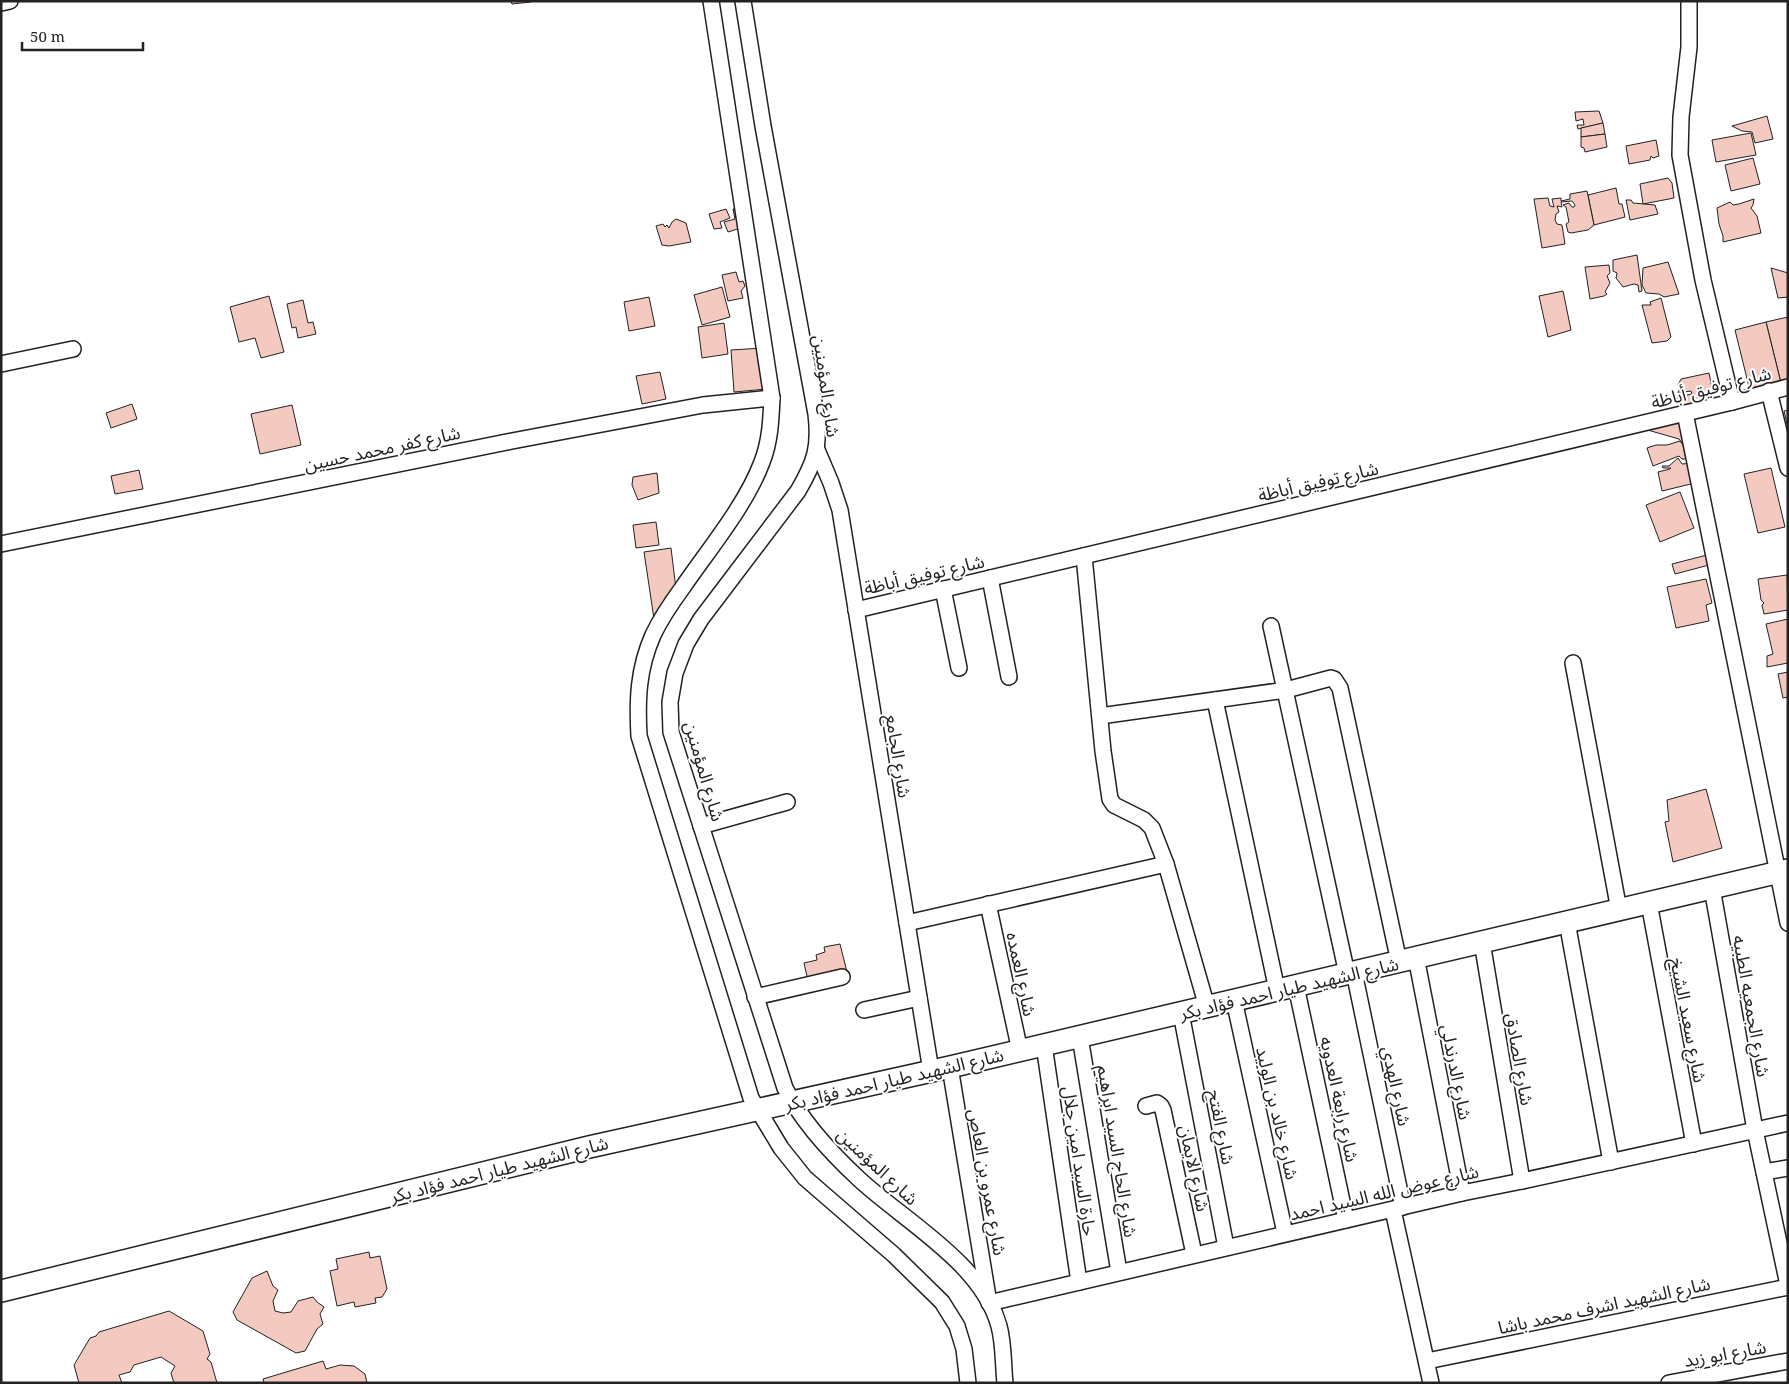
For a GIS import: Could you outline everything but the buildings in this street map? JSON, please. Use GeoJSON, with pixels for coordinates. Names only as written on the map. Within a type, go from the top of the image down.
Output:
{"type":"FeatureCollection","features":[{"type":"Feature","properties":{"kind":"street"},"geometry":{"type":"LineString","coordinates":[[1,3],[10,1]]}},
{"type":"Feature","properties":{"kind":"street"},"geometry":{"type":"LineString","coordinates":[[711,1],[772,398],[769,437],[763,460],[751,489],[670,605],[653,635],[642,668],[637,701],[639,736],[751,1098],[781,1148],[805,1178],[894,1255],[942,1302],[957,1326],[964,1350],[968,1383]]}},
{"type":"Feature","properties":{"kind":"street","name":"شارع المؤمنين"},"geometry":{"type":"LineString","coordinates":[[743,1],[763,126],[816,414],[817,450],[809,471],[798,491],[701,619],[686,644],[675,672],[670,702],[671,732],[755,997],[785,1088],[792,1102],[832,1153],[859,1180],[944,1250],[980,1288],[999,1326],[1005,1383]]}},
{"type":"Feature","properties":{"kind":"street"},"geometry":{"type":"LineString","coordinates":[[1689,1],[1689,47],[1681,117],[1680,155],[1703,280],[1732,402]]}},
{"type":"Feature","properties":{"kind":"street"},"geometry":{"type":"LineString","coordinates":[[1,364],[73,349]]}},
{"type":"Feature","properties":{"kind":"street","name":"شارع توفيق أباظة"},"geometry":{"type":"LineString","coordinates":[[856,610],[1732,402],[1788,387]]}},
{"type":"Feature","properties":{"kind":"street"},"geometry":{"type":"LineString","coordinates":[[1770,391],[1788,468]]}},
{"type":"Feature","properties":{"kind":"street","name":"شارع كفر محمد حسين"},"geometry":{"type":"LineString","coordinates":[[1,544],[512,441],[703,405],[772,398]]}},
{"type":"Feature","properties":{"kind":"street"},"geometry":{"type":"LineString","coordinates":[[1685,413],[1783,871],[1788,922]]}},
{"type":"Feature","properties":{"kind":"street","name":"شارع الجامع"},"geometry":{"type":"LineString","coordinates":[[817,450],[840,510],[919,998],[940,1069]]}},
{"type":"Feature","properties":{"kind":"street"},"geometry":{"type":"LineString","coordinates":[[1084,556],[1110,799],[1114,805],[1144,820],[1152,828],[1166,864],[1208,1007]]}},
{"type":"Feature","properties":{"kind":"street"},"geometry":{"type":"LineString","coordinates":[[990,578],[1009,677]]}},
{"type":"Feature","properties":{"kind":"street"},"geometry":{"type":"LineString","coordinates":[[943,589],[958,668]]}},
{"type":"Feature","properties":{"kind":"street","name":"شارع الهدي"},"geometry":{"type":"LineString","coordinates":[[1271,626],[1350,973],[1431,1383]]}},
{"type":"Feature","properties":{"kind":"street"},"geometry":{"type":"LineString","coordinates":[[1573,663],[1619,910]]}},
{"type":"Feature","properties":{"kind":"street","name":"شارع الدرندلي"},"geometry":{"type":"LineString","coordinates":[[1286,690],[1331,678],[1338,683],[1408,959],[1462,1193]]}},
{"type":"Feature","properties":{"kind":"street"},"geometry":{"type":"LineString","coordinates":[[1100,716],[1286,690]]}},
{"type":"Feature","properties":{"kind":"street","name":"شارع رابعة العدويه"},"geometry":{"type":"LineString","coordinates":[[1215,700],[1346,1220]]}},
{"type":"Feature","properties":{"kind":"street"},"geometry":{"type":"LineString","coordinates":[[701,826],[788,802]]}},
{"type":"Feature","properties":{"kind":"street"},"geometry":{"type":"LineString","coordinates":[[907,923],[1166,864]]}},
{"type":"Feature","properties":{"kind":"street","name":"شارع الشهيد طيار احمد فؤاد بكر"},"geometry":{"type":"LineString","coordinates":[[1,1291],[589,1147],[1020,1051],[1783,871]]}},
{"type":"Feature","properties":{"kind":"street","name":"شارع الجمعيه الطبيه"},"geometry":{"type":"LineString","coordinates":[[1712,888],[1764,1172],[1781,1217],[1788,1286]]}},
{"type":"Feature","properties":{"kind":"street","name":"شارع سعيد الشيخ"},"geometry":{"type":"LineString","coordinates":[[1648,903],[1694,1144]]}},
{"type":"Feature","properties":{"kind":"street","name":"شارع العمده"},"geometry":{"type":"LineString","coordinates":[[988,904],[1020,1051]]}},
{"type":"Feature","properties":{"kind":"street"},"geometry":{"type":"LineString","coordinates":[[1567,922],[1611,1162]]}},
{"type":"Feature","properties":{"kind":"street","name":"شارع الصادق"},"geometry":{"type":"LineString","coordinates":[[1482,942],[1522,1182]]}},
{"type":"Feature","properties":{"kind":"street"},"geometry":{"type":"LineString","coordinates":[[755,997],[842,978]]}},
{"type":"Feature","properties":{"kind":"street"},"geometry":{"type":"LineString","coordinates":[[864,1010],[919,998]]}},
{"type":"Feature","properties":{"kind":"street","name":"شارع خالد بن الوليد"},"geometry":{"type":"LineString","coordinates":[[1234,1000],[1285,1233]]}},
{"type":"Feature","properties":{"kind":"street","name":"شارع الفتح"},"geometry":{"type":"LineString","coordinates":[[1181,1013],[1226,1247]]}},
{"type":"Feature","properties":{"kind":"street","name":"شارع الحاج السيد ابراهيم"},"geometry":{"type":"LineString","coordinates":[[1080,1037],[1119,1272]]}},
{"type":"Feature","properties":{"kind":"street","name":"حارة السيد امين جلال"},"geometry":{"type":"LineString","coordinates":[[1044,1045],[1079,1282]]}},
{"type":"Feature","properties":{"kind":"street","name":"شارع عمرو بن العاص"},"geometry":{"type":"LineString","coordinates":[[940,1069],[989,1303]]}},
{"type":"Feature","properties":{"kind":"street","name":"شارع الايمان"},"geometry":{"type":"LineString","coordinates":[[1146,1106],[1157,1103],[1163,1110],[1194,1254]]}},
{"type":"Feature","properties":{"kind":"street","name":"شارع عوض الله السيد احمد"},"geometry":{"type":"LineString","coordinates":[[989,1303],[1462,1193],[1522,1182],[1788,1123]]}},
{"type":"Feature","properties":{"kind":"street"},"geometry":{"type":"LineString","coordinates":[[1764,1172],[1788,1168]]}},
{"type":"Feature","properties":{"kind":"street","name":"شارع الشهيد اشرف محمد باشا"},"geometry":{"type":"LineString","coordinates":[[1427,1361],[1788,1286]]}},
{"type":"Feature","properties":{"kind":"street","name":"شارع ابو زيد"},"geometry":{"type":"LineString","coordinates":[[1669,1383],[1738,1376],[1788,1361]]}}]}
